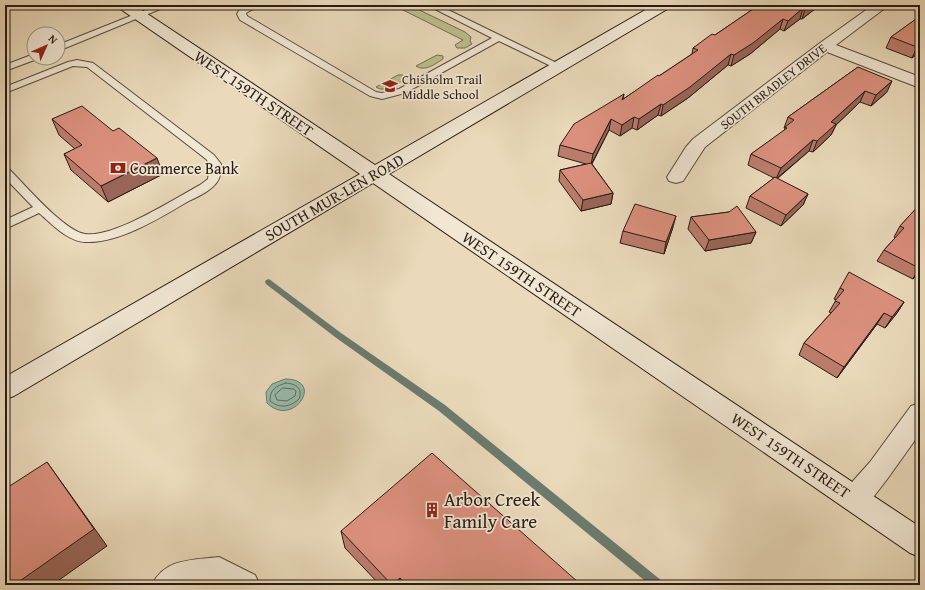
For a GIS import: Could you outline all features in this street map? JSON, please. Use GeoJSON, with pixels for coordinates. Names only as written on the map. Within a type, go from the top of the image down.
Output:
{"type":"FeatureCollection","features":[{"type":"Feature","properties":{"kind":"main road","name":"SOUTH MUR-LEN ROAD"},"geometry":{"type":"LineString","coordinates":[[5,390],[664,5]]}},
{"type":"Feature","properties":{"kind":"main road","name":"SOUTH BRADLEY DRIVE"},"geometry":{"type":"LineString","coordinates":[[676,177],[692,151],[699,143],[825,46],[882,5]]}},
{"type":"Feature","properties":{"kind":"main road","name":"WEST 159TH STREET"},"geometry":{"type":"LineString","coordinates":[[132,10],[920,543]]}},
{"type":"Feature","properties":{"kind":"main road"},"geometry":{"type":"LineString","coordinates":[[825,46],[920,83]]}},
{"type":"Feature","properties":{"kind":"main road"},"geometry":{"type":"LineString","coordinates":[[856,499],[920,413]]}},
{"type":"Feature","properties":{"kind":"main road"},"geometry":{"type":"LineString","coordinates":[[167,585],[177,577],[219,571],[245,585]]}},
{"type":"Feature","properties":{"kind":"lane"},"geometry":{"type":"LineString","coordinates":[[66,44],[132,10],[166,5]]}},
{"type":"Feature","properties":{"kind":"lane"},"geometry":{"type":"LineString","coordinates":[[256,5],[243,11],[241,14],[243,18],[373,94],[382,96],[402,91],[498,38]]}},
{"type":"Feature","properties":{"kind":"lane"},"geometry":{"type":"LineString","coordinates":[[431,5],[558,66]]}},
{"type":"Feature","properties":{"kind":"lane"},"geometry":{"type":"LineString","coordinates":[[5,68],[26,60]]}},
{"type":"Feature","properties":{"kind":"lane"},"geometry":{"type":"LineString","coordinates":[[5,90],[71,64],[77,63],[90,66],[210,157],[216,164],[213,180],[204,188],[123,230],[98,238],[83,238],[72,233],[40,208],[5,171]]}},
{"type":"Feature","properties":{"kind":"lane"},"geometry":{"type":"LineString","coordinates":[[5,225],[40,208]]}},
{"type":"Feature","properties":{"kind":"green space"},"geometry":{"type":"Polygon","coordinates":[[[393,5],[409,5],[465,32],[471,37],[470,41],[472,44],[465,48],[457,48],[455,45],[463,40],[393,5]]]}},
{"type":"Feature","properties":{"kind":"green space"},"geometry":{"type":"Polygon","coordinates":[[[437,55],[443,56],[443,59],[426,68],[419,68],[416,66],[437,55]]]}},
{"type":"Feature","properties":{"kind":"green space"},"geometry":{"type":"Polygon","coordinates":[[[398,75],[403,75],[404,78],[394,86],[387,89],[379,89],[376,87],[398,75]]]}},
{"type":"Feature","properties":{"kind":"water"},"geometry":{"type":"Polygon","coordinates":[[[285,379],[297,381],[303,386],[304,393],[301,401],[295,407],[287,410],[277,409],[267,403],[266,392],[272,384],[285,379]]]}},
{"type":"Feature","properties":{"kind":"building"},"geometry":{"type":"Polygon","coordinates":[[[759,5],[810,5],[805,9],[803,8],[788,21],[783,19],[753,43],[734,55],[731,54],[690,87],[639,119],[634,117],[622,125],[611,119],[593,154],[560,145],[574,124],[624,94],[622,100],[698,50],[693,48],[712,34],[715,35],[759,5]]]}},
{"type":"Feature","properties":{"kind":"building"},"geometry":{"type":"Polygon","coordinates":[[[920,16],[920,44],[917,47],[891,37],[920,16]]]}},
{"type":"Feature","properties":{"kind":"building"},"geometry":{"type":"Polygon","coordinates":[[[858,67],[892,81],[876,95],[865,91],[831,122],[836,124],[817,141],[813,140],[781,168],[751,154],[787,128],[785,127],[794,120],[788,117],[858,67]]]}},
{"type":"Feature","properties":{"kind":"building"},"geometry":{"type":"Polygon","coordinates":[[[82,106],[113,131],[119,128],[157,158],[101,186],[64,154],[82,145],[52,119],[82,106]]]}},
{"type":"Feature","properties":{"kind":"building"},"geometry":{"type":"Polygon","coordinates":[[[591,163],[613,193],[583,200],[560,170],[591,163]]]}},
{"type":"Feature","properties":{"kind":"building"},"geometry":{"type":"Polygon","coordinates":[[[775,177],[808,194],[786,215],[750,196],[775,177]]]}},
{"type":"Feature","properties":{"kind":"building"},"geometry":{"type":"Polygon","coordinates":[[[635,204],[676,216],[666,242],[623,231],[635,204]]]}},
{"type":"Feature","properties":{"kind":"building"},"geometry":{"type":"Polygon","coordinates":[[[920,204],[919,268],[884,250],[904,228],[900,226],[920,204]]]}},
{"type":"Feature","properties":{"kind":"building"},"geometry":{"type":"Polygon","coordinates":[[[737,206],[756,232],[709,240],[691,217],[729,212],[737,206]]]}},
{"type":"Feature","properties":{"kind":"building"},"geometry":{"type":"Polygon","coordinates":[[[849,272],[904,302],[892,317],[884,313],[844,367],[804,343],[840,303],[835,301],[844,290],[840,288],[849,272]]]}},
{"type":"Feature","properties":{"kind":"building","name":"Arbor Creek Family Care"},"geometry":{"type":"Polygon","coordinates":[[[432,453],[578,582],[575,585],[406,585],[400,578],[392,585],[341,531],[432,453]]]}},
{"type":"Feature","properties":{"kind":"building"},"geometry":{"type":"Polygon","coordinates":[[[47,462],[94,529],[14,585],[5,585],[5,489],[47,462]]]}},
{"type":"Feature","properties":{"kind":"waterway"},"geometry":{"type":"LineString","coordinates":[[269,282],[338,335],[442,408],[658,585]]}},
{"type":"Feature","properties":{"kind":"place","name":"Chisholm Trail Middle School"},"geometry":{"type":"Point","coordinates":[390,86]}},
{"type":"Feature","properties":{"kind":"place","name":"Commerce Bank"},"geometry":{"type":"Point","coordinates":[118,168]}},
{"type":"Feature","properties":{"kind":"place","name":"Arbor Creek Family Care"},"geometry":{"type":"Point","coordinates":[432,510]}}]}
